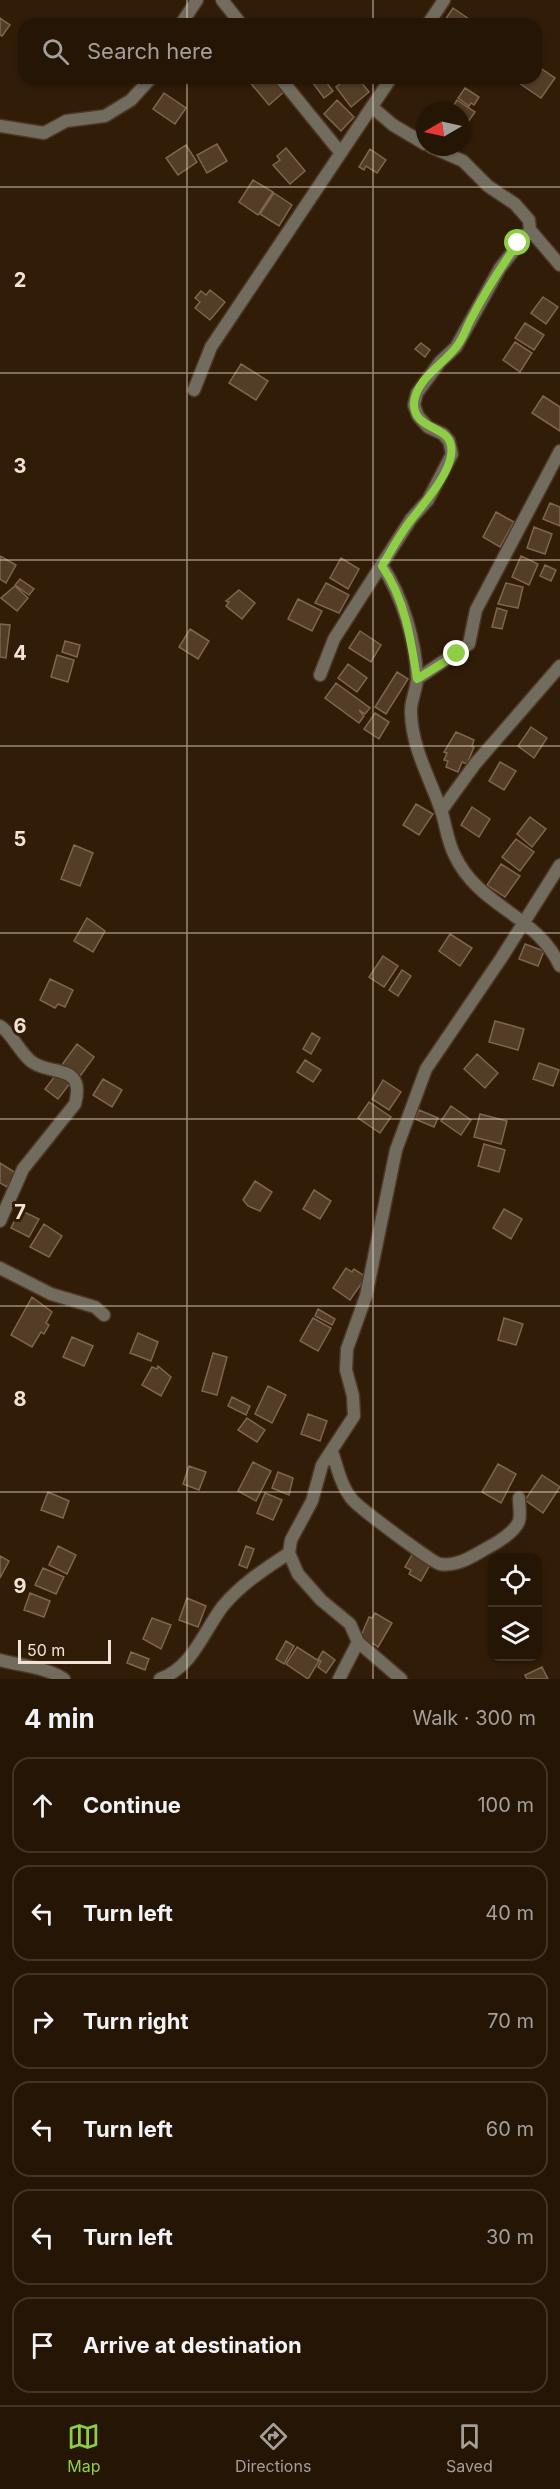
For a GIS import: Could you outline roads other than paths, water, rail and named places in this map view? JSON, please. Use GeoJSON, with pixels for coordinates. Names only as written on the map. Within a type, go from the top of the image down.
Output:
{"type":"FeatureCollection","features":[{"type":"Feature","properties":{"kind":"street"},"geometry":{"type":"LineString","coordinates":[[185,18],[197,0]]}},
{"type":"Feature","properties":{"kind":"street"},"geometry":{"type":"LineString","coordinates":[[222,0],[236,18]]}},
{"type":"Feature","properties":{"kind":"street"},"geometry":{"type":"LineString","coordinates":[[432,18],[444,0]]}},
{"type":"Feature","properties":{"kind":"street"},"geometry":{"type":"LineString","coordinates":[[0,126],[44,133],[66,121],[105,116],[131,100],[146,84]]}},
{"type":"Feature","properties":{"kind":"street"},"geometry":{"type":"LineString","coordinates":[[285,84],[340,152]]}},
{"type":"Feature","properties":{"kind":"street"},"geometry":{"type":"LineString","coordinates":[[194,390],[211,347],[388,84]]}},
{"type":"Feature","properties":{"kind":"street"},"geometry":{"type":"LineString","coordinates":[[372,107],[393,125],[416,139]]}},
{"type":"Feature","properties":{"kind":"street"},"geometry":{"type":"LineString","coordinates":[[452,156],[463,161],[488,186],[515,204],[529,220],[530,230],[560,266]]}},
{"type":"Feature","properties":{"kind":"street"},"geometry":{"type":"LineString","coordinates":[[320,675],[334,639],[411,519],[428,501],[452,454],[449,441],[443,434],[428,427],[417,416],[414,405],[417,393],[440,362],[456,347],[500,268],[530,230]]}},
{"type":"Feature","properties":{"kind":"street"},"geometry":{"type":"LineString","coordinates":[[417,679],[469,644],[476,610],[560,450]]}},
{"type":"Feature","properties":{"kind":"street"},"geometry":{"type":"LineString","coordinates":[[382,566],[389,577],[410,631],[417,679],[410,711],[416,745],[441,811],[454,856],[476,888],[496,905],[526,921],[554,952],[560,966]]}},
{"type":"Feature","properties":{"kind":"street"},"geometry":{"type":"LineString","coordinates":[[441,811],[475,764],[560,666]]}},
{"type":"Feature","properties":{"kind":"street"},"geometry":{"type":"LineString","coordinates":[[401,1679],[358,1642],[350,1624],[321,1600],[298,1574],[289,1553],[297,1524],[312,1501],[322,1465],[354,1416],[353,1396],[346,1370],[347,1349],[366,1296],[396,1150],[418,1089],[426,1069],[526,921],[560,865]]}},
{"type":"Feature","properties":{"kind":"street"},"geometry":{"type":"LineString","coordinates":[[0,1026],[31,1062],[43,1068],[57,1068],[75,1082],[79,1091],[75,1104],[23,1169],[0,1221]]}},
{"type":"Feature","properties":{"kind":"street"},"geometry":{"type":"LineString","coordinates":[[0,1268],[51,1294],[95,1307],[104,1315]]}},
{"type":"Feature","properties":{"kind":"street"},"geometry":{"type":"LineString","coordinates":[[332,1451],[351,1498],[366,1513],[382,1522],[437,1564],[452,1564],[465,1560],[491,1546],[511,1531],[519,1522],[519,1498]]}},
{"type":"Feature","properties":{"kind":"street"},"geometry":{"type":"LineString","coordinates":[[160,1679],[170,1675],[190,1657],[211,1629],[222,1608],[248,1581],[289,1553]]}},
{"type":"Feature","properties":{"kind":"street"},"geometry":{"type":"LineString","coordinates":[[339,1679],[358,1642]]}},
{"type":"Feature","properties":{"kind":"street"},"geometry":{"type":"LineString","coordinates":[[0,1660],[29,1669],[52,1671],[64,1679]]}}]}
